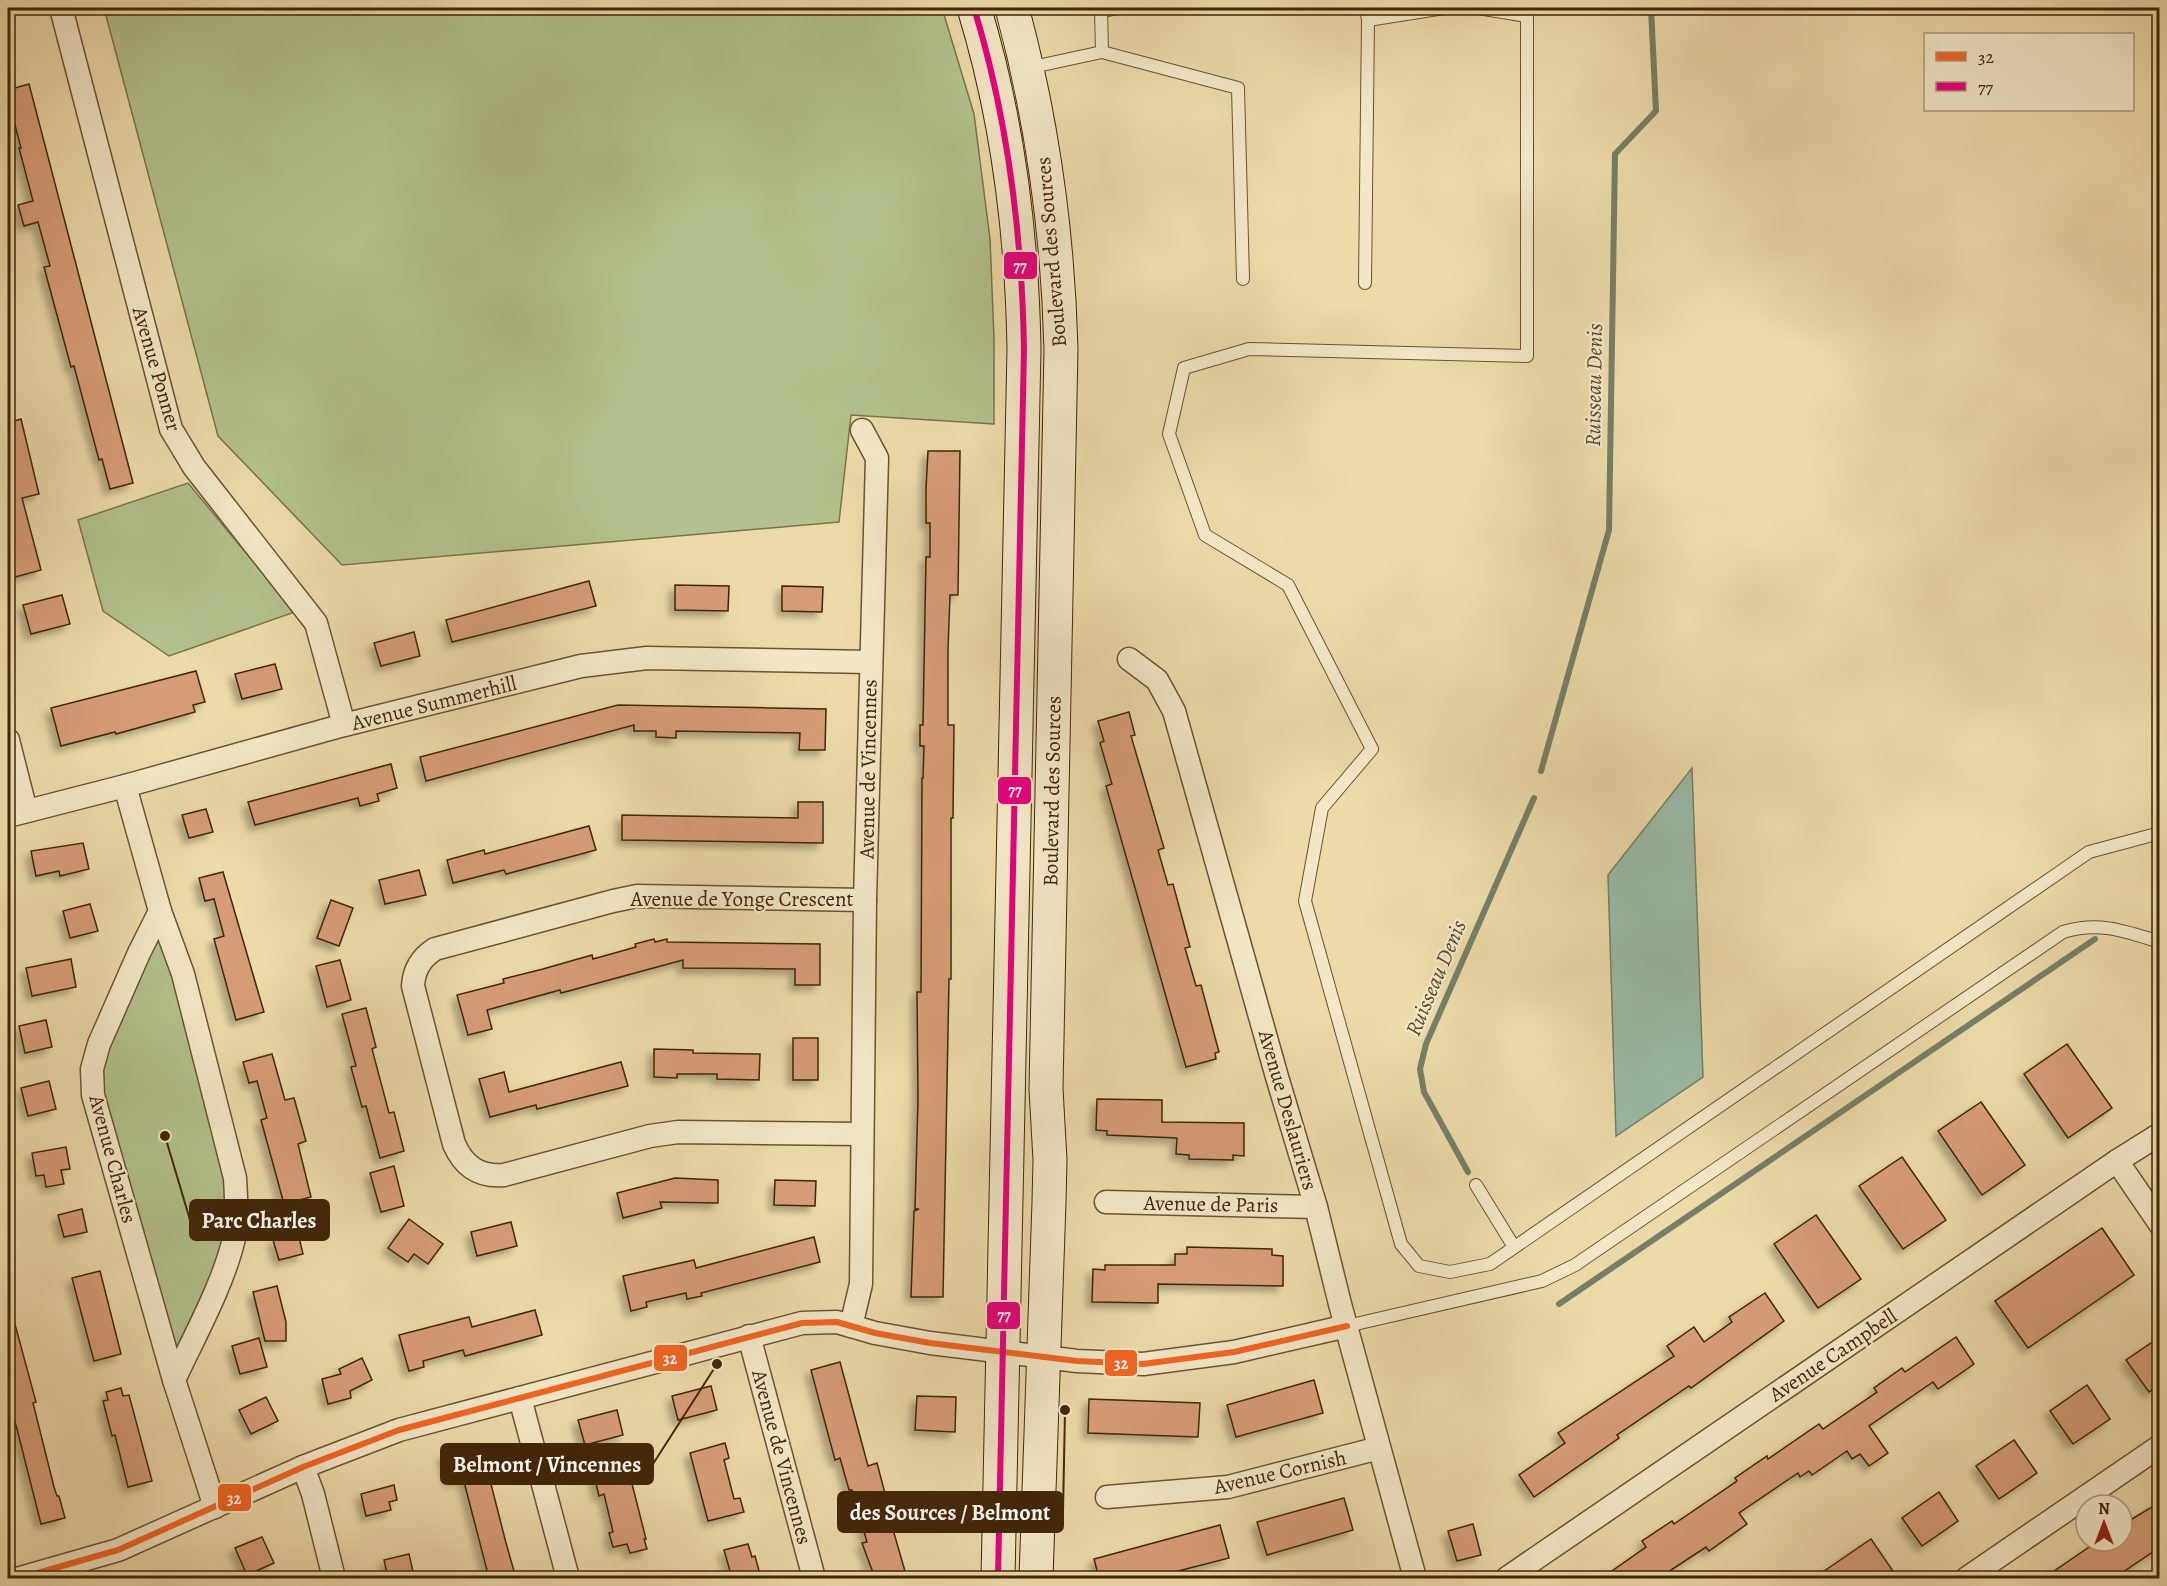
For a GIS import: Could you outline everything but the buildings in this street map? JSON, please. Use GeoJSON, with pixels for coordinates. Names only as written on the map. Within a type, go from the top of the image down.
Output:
{"type":"FeatureCollection","features":[{"type":"Feature","properties":{"kind":"main road","name":"Boulevard des Sources"},"geometry":{"type":"LineString","coordinates":[[974,8],[996,92],[1010,172],[1020,250],[1024,340],[998,1578]]}},
{"type":"Feature","properties":{"kind":"main road","name":"Boulevard des Sources"},"geometry":{"type":"LineString","coordinates":[[1012,8],[1027,68],[1052,215],[1059,292],[1061,349],[1046,1077],[1050,1160],[1036,1578]]}},
{"type":"Feature","properties":{"kind":"street","name":"Avenue Ponner"},"geometry":{"type":"LineString","coordinates":[[60,8],[171,429],[195,467],[316,623],[344,725]]}},
{"type":"Feature","properties":{"kind":"street","name":"Avenue de Vincennes"},"geometry":{"type":"LineString","coordinates":[[851,1326],[861,1284],[865,900],[877,458],[862,430]]}},
{"type":"Feature","properties":{"kind":"street","name":"Avenue Summerhill"},"geometry":{"type":"LineString","coordinates":[[17,813],[125,786],[344,725],[581,666],[647,658],[870,663]]}},
{"type":"Feature","properties":{"kind":"street","name":"Avenue Deslauriers"},"geometry":{"type":"LineString","coordinates":[[1129,659],[1157,680],[1174,711],[1316,1207],[1415,1578]]}},
{"type":"Feature","properties":{"kind":"street"},"geometry":{"type":"LineString","coordinates":[[8,740],[17,813]]}},
{"type":"Feature","properties":{"kind":"street"},"geometry":{"type":"LineString","coordinates":[[125,786],[160,911],[183,974],[235,1178],[237,1208],[234,1237],[225,1268],[174,1380]]}},
{"type":"Feature","properties":{"kind":"street","name":"Avenue de Yonge Crescent"},"geometry":{"type":"LineString","coordinates":[[861,1134],[671,1133],[633,1140],[504,1175],[485,1175],[463,1162],[454,1144],[413,986],[413,978],[420,961],[435,949],[626,898],[669,896],[865,900]]}},
{"type":"Feature","properties":{"kind":"street","name":"Avenue Charles"},"geometry":{"type":"LineString","coordinates":[[160,911],[99,1044],[92,1069],[93,1095],[174,1380],[207,1478],[214,1507]]}},
{"type":"Feature","properties":{"kind":"street","name":"Avenue Campbell"},"geometry":{"type":"LineString","coordinates":[[1508,1578],[2117,1161],[2160,1134]]}},
{"type":"Feature","properties":{"kind":"street"},"geometry":{"type":"LineString","coordinates":[[2117,1161],[2160,1224]]}},
{"type":"Feature","properties":{"kind":"street","name":"Avenue de Paris"},"geometry":{"type":"LineString","coordinates":[[1106,1202],[1316,1207]]}},
{"type":"Feature","properties":{"kind":"street"},"geometry":{"type":"LineString","coordinates":[[20,1578],[118,1550],[303,1467],[399,1430],[749,1336],[816,1321],[837,1322],[875,1333],[930,1343],[1077,1361],[1143,1364],[1234,1352],[1347,1326]]}},
{"type":"Feature","properties":{"kind":"street","name":"Avenue de Vincennes"},"geometry":{"type":"LineString","coordinates":[[749,1336],[814,1578]]}},
{"type":"Feature","properties":{"kind":"street"},"geometry":{"type":"LineString","coordinates":[[520,1398],[568,1578]]}},
{"type":"Feature","properties":{"kind":"street"},"geometry":{"type":"LineString","coordinates":[[1966,1578],[2160,1446]]}},
{"type":"Feature","properties":{"kind":"street","name":"Avenue Cornish"},"geometry":{"type":"LineString","coordinates":[[1107,1497],[1228,1487],[1379,1448]]}},
{"type":"Feature","properties":{"kind":"street"},"geometry":{"type":"LineString","coordinates":[[303,1467],[313,1496],[334,1578]]}},
{"type":"Feature","properties":{"kind":"lane"},"geometry":{"type":"LineString","coordinates":[[1102,52],[1101,9],[1118,8]]}},
{"type":"Feature","properties":{"kind":"lane"},"geometry":{"type":"LineString","coordinates":[[1365,283],[1367,14],[1444,8]]}},
{"type":"Feature","properties":{"kind":"lane"},"geometry":{"type":"LineString","coordinates":[[1478,8],[1527,16],[1527,356],[1249,349],[1184,368],[1169,434],[1205,535],[1288,585],[1372,749],[1322,808],[1305,901],[1401,1244],[1419,1266],[1450,1272],[1490,1264],[2089,852],[2160,833]]}},
{"type":"Feature","properties":{"kind":"lane"},"geometry":{"type":"LineString","coordinates":[[1027,68],[1102,52],[1238,88],[1243,279]]}},
{"type":"Feature","properties":{"kind":"lane"},"geometry":{"type":"LineString","coordinates":[[1347,1326],[1542,1281],[1575,1265],[2063,932],[2080,927],[2110,927],[2160,942]]}},
{"type":"Feature","properties":{"kind":"lane"},"geometry":{"type":"LineString","coordinates":[[1476,1185],[1514,1247]]}},
{"type":"Feature","properties":{"kind":"green space"},"geometry":{"type":"Polygon","coordinates":[[[104,8],[942,8],[974,114],[990,239],[994,338],[994,424],[851,415],[839,522],[342,565],[218,436],[104,8]]]}},
{"type":"Feature","properties":{"kind":"green space"},"geometry":{"type":"Polygon","coordinates":[[[188,483],[295,612],[169,656],[103,611],[78,520],[188,483]]]}},
{"type":"Feature","properties":{"kind":"green space"},"geometry":{"type":"Polygon","coordinates":[[[160,911],[237,1208],[174,1380],[93,1095],[99,1044],[160,911]]]}},
{"type":"Feature","properties":{"kind":"shaded area"},"geometry":{"type":"Polygon","coordinates":[[[1692,768],[1703,1077],[1616,1136],[1608,875],[1692,768]]]}},
{"type":"Feature","properties":{"kind":"waterway","name":"Ruisseau Denis"},"geometry":{"type":"LineString","coordinates":[[1541,771],[1609,530],[1615,154],[1656,111],[1651,8]]}},
{"type":"Feature","properties":{"kind":"waterway","name":"Ruisseau Denis"},"geometry":{"type":"LineString","coordinates":[[1468,1172],[1424,1092],[1420,1069],[1426,1044],[1534,798]]}},
{"type":"Feature","properties":{"kind":"waterway"},"geometry":{"type":"LineString","coordinates":[[2156,897],[2160,894]]}},
{"type":"Feature","properties":{"kind":"waterway"},"geometry":{"type":"LineString","coordinates":[[1559,1304],[2095,939]]}},
{"type":"Feature","properties":{"kind":"transit line","name":"77"},"geometry":{"type":"LineString","coordinates":[[974,8],[996,92],[1011,177],[1020,263],[1024,349],[998,1578]]}},
{"type":"Feature","properties":{"kind":"transit line","name":"32"},"geometry":{"type":"LineString","coordinates":[[20,1578],[118,1550],[303,1467],[399,1430],[802,1323],[837,1322],[875,1333],[930,1343],[1077,1361],[1143,1364],[1234,1352],[1347,1326]]}},
{"type":"Feature","properties":{"kind":"place","name":"Parc Charles"},"geometry":{"type":"Point","coordinates":[165,1136]}},
{"type":"Feature","properties":{"kind":"place","name":"Belmont / Vincennes"},"geometry":{"type":"Point","coordinates":[717,1364]}},
{"type":"Feature","properties":{"kind":"place","name":"des Sources / Belmont"},"geometry":{"type":"Point","coordinates":[1065,1410]}}]}
